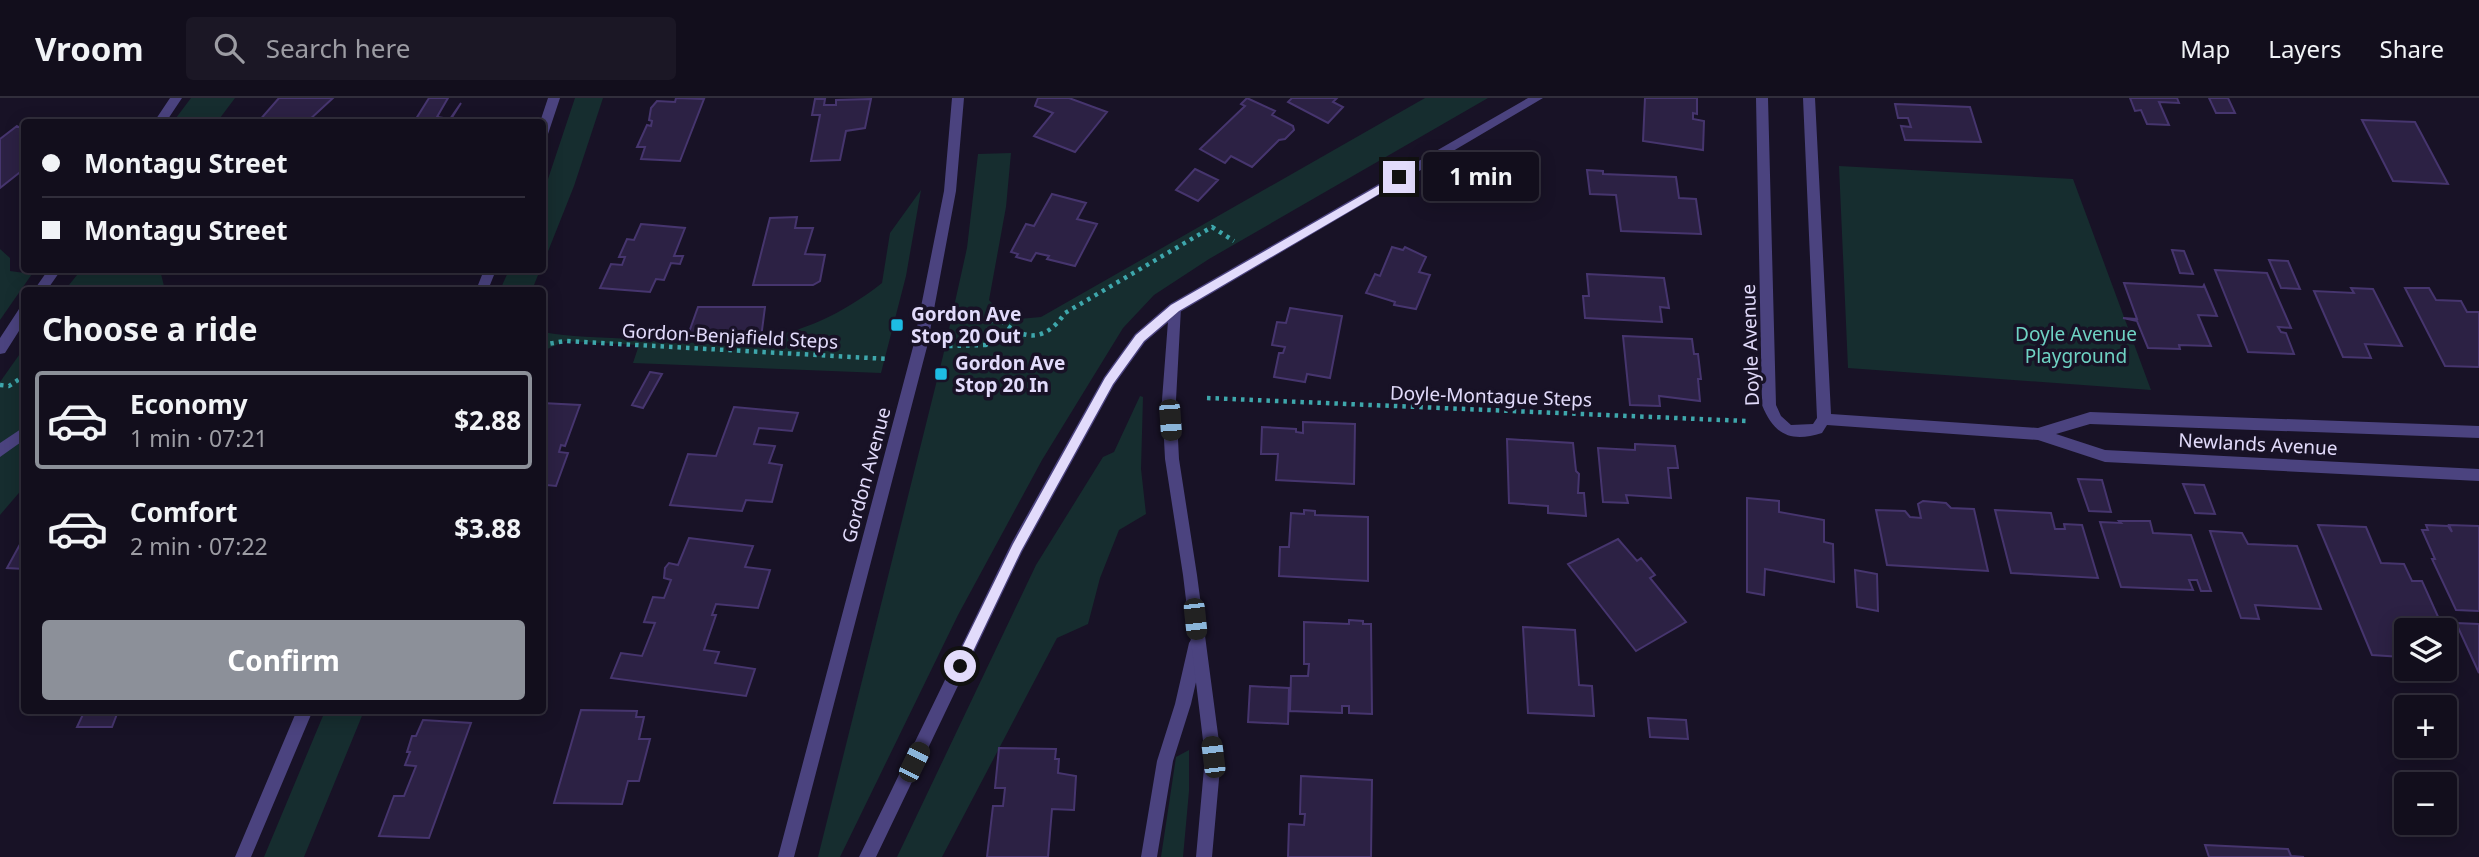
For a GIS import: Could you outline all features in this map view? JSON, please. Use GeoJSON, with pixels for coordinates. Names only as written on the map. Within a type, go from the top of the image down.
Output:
{"type":"FeatureCollection","features":[{"type":"Feature","properties":{"kind":"street"},"geometry":{"type":"LineString","coordinates":[[162,119],[176,98]]}},
{"type":"Feature","properties":{"kind":"street"},"geometry":{"type":"LineString","coordinates":[[546,122],[554,98]]}},
{"type":"Feature","properties":{"kind":"street","name":"Gordon Avenue"},"geometry":{"type":"LineString","coordinates":[[786,857],[916,361],[950,191],[958,98]]}},
{"type":"Feature","properties":{"kind":"street"},"geometry":{"type":"LineString","coordinates":[[867,857],[1017,547],[1109,381],[1140,338],[1175,308],[1536,98]]}},
{"type":"Feature","properties":{"kind":"street","name":"Doyle Avenue"},"geometry":{"type":"LineString","coordinates":[[1762,98],[1769,405],[1774,422],[1785,429],[1803,433],[1816,429],[1824,419]]}},
{"type":"Feature","properties":{"kind":"street"},"geometry":{"type":"LineString","coordinates":[[1809,98],[1824,419]]}},
{"type":"Feature","properties":{"kind":"street"},"geometry":{"type":"LineString","coordinates":[[1175,308],[1169,400],[1172,459],[1213,757],[1204,857]]}},
{"type":"Feature","properties":{"kind":"street"},"geometry":{"type":"LineString","coordinates":[[0,349],[21,318]]}},
{"type":"Feature","properties":{"kind":"street","name":"Newlands Avenue"},"geometry":{"type":"LineString","coordinates":[[2038,434],[2090,418],[2479,432]]}},
{"type":"Feature","properties":{"kind":"street","name":"Newlands Avenue"},"geometry":{"type":"LineString","coordinates":[[1824,419],[2038,434],[2105,456],[2479,475]]}},
{"type":"Feature","properties":{"kind":"street"},"geometry":{"type":"LineString","coordinates":[[0,451],[21,435]]}},
{"type":"Feature","properties":{"kind":"street"},"geometry":{"type":"LineString","coordinates":[[1149,857],[1165,761],[1183,704],[1198,641]]}},
{"type":"Feature","properties":{"kind":"street"},"geometry":{"type":"LineString","coordinates":[[243,857],[303,714]]}},
{"type":"Feature","properties":{"kind":"path"},"geometry":{"type":"LineString","coordinates":[[986,345],[992,311],[1012,332],[1033,336],[1058,326],[1065,313],[1212,227],[1235,242],[1253,261]]}},
{"type":"Feature","properties":{"kind":"path","name":"Gordon-Benjafield Steps"},"geometry":{"type":"LineString","coordinates":[[546,345],[565,341],[916,361]]}},
{"type":"Feature","properties":{"kind":"path"},"geometry":{"type":"LineString","coordinates":[[0,385],[9,386],[21,378]]}},
{"type":"Feature","properties":{"kind":"path","name":"Doyle-Montague Steps"},"geometry":{"type":"LineString","coordinates":[[1207,398],[1774,422]]}},
{"type":"Feature","properties":{"kind":"green space"},"geometry":{"type":"Polygon","coordinates":[[[191,98],[235,98],[219,119],[175,119],[191,98]]]}},
{"type":"Feature","properties":{"kind":"green space"},"geometry":{"type":"Polygon","coordinates":[[[575,98],[603,98],[574,186],[546,256],[546,185],[575,98]]]}},
{"type":"Feature","properties":{"kind":"green space"},"geometry":{"type":"Polygon","coordinates":[[[1425,98],[1488,98],[1209,259],[1154,295],[1123,328],[1042,460],[958,615],[840,857],[818,857],[943,356],[967,248],[978,154],[1011,153],[1006,207],[989,300],[1007,320],[1041,317],[1425,98]]]}},
{"type":"Feature","properties":{"kind":"green space","name":"Doyle Avenue Playground"},"geometry":{"type":"Polygon","coordinates":[[[1839,166],[2073,179],[2151,390],[1848,368],[1839,166]]]}},
{"type":"Feature","properties":{"kind":"green space"},"geometry":{"type":"Polygon","coordinates":[[[921,190],[906,276],[881,373],[633,363],[639,345],[565,341],[546,350],[546,332],[699,343],[762,338],[792,331],[822,320],[882,283],[890,233],[921,190]]]}},
{"type":"Feature","properties":{"kind":"green space"},"geometry":{"type":"Polygon","coordinates":[[[0,249],[10,258],[10,271],[32,274],[0,320],[0,249]]]}},
{"type":"Feature","properties":{"kind":"green space"},"geometry":{"type":"Polygon","coordinates":[[[79,273],[161,273],[164,287],[67,287],[79,273]]]}},
{"type":"Feature","properties":{"kind":"green space"},"geometry":{"type":"Polygon","coordinates":[[[508,273],[539,273],[533,287],[501,287],[508,273]]]}},
{"type":"Feature","properties":{"kind":"green space"},"geometry":{"type":"Polygon","coordinates":[[[21,352],[21,490],[0,515],[0,382],[21,352]]]}},
{"type":"Feature","properties":{"kind":"green space"},"geometry":{"type":"Polygon","coordinates":[[[1140,396],[1143,397],[1141,469],[1146,514],[1119,530],[1100,578],[1088,624],[1057,638],[942,857],[897,857],[1036,565],[1103,457],[1114,452],[1140,396]]]}},
{"type":"Feature","properties":{"kind":"green space"},"geometry":{"type":"Polygon","coordinates":[[[324,714],[363,714],[304,857],[264,857],[324,714]]]}},
{"type":"Feature","properties":{"kind":"green space"},"geometry":{"type":"Polygon","coordinates":[[[1189,750],[1189,791],[1183,857],[1161,857],[1176,757],[1189,750]]]}},
{"type":"Feature","properties":{"kind":"building"},"geometry":{"type":"Polygon","coordinates":[[[279,98],[333,98],[310,119],[261,119],[279,98]]]}},
{"type":"Feature","properties":{"kind":"building"},"geometry":{"type":"Polygon","coordinates":[[[429,98],[448,98],[437,117],[450,119],[416,119],[429,98]]]}},
{"type":"Feature","properties":{"kind":"building"},"geometry":{"type":"Polygon","coordinates":[[[676,98],[704,99],[680,161],[641,159],[645,147],[637,147],[647,125],[651,126],[651,108],[657,101],[675,102],[676,98]]]}},
{"type":"Feature","properties":{"kind":"building"},"geometry":{"type":"Polygon","coordinates":[[[1038,98],[1069,98],[1107,112],[1075,152],[1034,136],[1053,113],[1035,106],[1038,98]]]}},
{"type":"Feature","properties":{"kind":"building"},"geometry":{"type":"Polygon","coordinates":[[[1247,98],[1275,111],[1272,115],[1293,126],[1294,130],[1285,139],[1279,140],[1252,167],[1231,156],[1225,163],[1200,149],[1245,106],[1241,104],[1247,98]]]}},
{"type":"Feature","properties":{"kind":"building"},"geometry":{"type":"Polygon","coordinates":[[[1292,98],[1337,98],[1333,102],[1343,107],[1328,123],[1288,102],[1292,98]]]}},
{"type":"Feature","properties":{"kind":"building"},"geometry":{"type":"Polygon","coordinates":[[[1645,98],[1697,98],[1697,114],[1693,113],[1693,119],[1704,121],[1703,150],[1643,141],[1645,98]]]}},
{"type":"Feature","properties":{"kind":"building"},"geometry":{"type":"Polygon","coordinates":[[[2130,98],[2177,98],[2179,103],[2159,102],[2169,125],[2147,124],[2141,110],[2135,111],[2130,98]]]}},
{"type":"Feature","properties":{"kind":"building"},"geometry":{"type":"Polygon","coordinates":[[[2209,98],[2228,98],[2235,113],[2216,113],[2209,98]]]}},
{"type":"Feature","properties":{"kind":"building"},"geometry":{"type":"Polygon","coordinates":[[[815,99],[825,99],[824,105],[836,105],[836,100],[871,99],[865,128],[846,131],[840,160],[811,161],[820,115],[812,115],[815,99]]]}},
{"type":"Feature","properties":{"kind":"building"},"geometry":{"type":"Polygon","coordinates":[[[1895,104],[1970,107],[1981,142],[1905,140],[1901,126],[1911,127],[1908,118],[1898,118],[1895,104]]]}},
{"type":"Feature","properties":{"kind":"building"},"geometry":{"type":"Polygon","coordinates":[[[2362,120],[2415,122],[2448,184],[2393,181],[2362,120]]]}},
{"type":"Feature","properties":{"kind":"building"},"geometry":{"type":"Polygon","coordinates":[[[17,126],[21,128],[21,171],[0,188],[0,139],[17,126]]]}},
{"type":"Feature","properties":{"kind":"building"},"geometry":{"type":"Polygon","coordinates":[[[1195,169],[1218,180],[1198,201],[1176,190],[1195,169]]]}},
{"type":"Feature","properties":{"kind":"building"},"geometry":{"type":"Polygon","coordinates":[[[1587,170],[1603,171],[1603,174],[1676,177],[1679,198],[1696,199],[1701,234],[1621,231],[1616,195],[1590,194],[1587,170]]]}},
{"type":"Feature","properties":{"kind":"building"},"geometry":{"type":"Polygon","coordinates":[[[1052,194],[1086,203],[1077,219],[1097,224],[1075,266],[1047,259],[1049,256],[1036,253],[1031,261],[1016,257],[1018,254],[1011,252],[1026,224],[1034,226],[1052,194]]]}},
{"type":"Feature","properties":{"kind":"building"},"geometry":{"type":"Polygon","coordinates":[[[797,217],[795,228],[813,228],[805,254],[825,255],[820,281],[813,285],[753,285],[770,218],[797,217]]]}},
{"type":"Feature","properties":{"kind":"building"},"geometry":{"type":"Polygon","coordinates":[[[641,224],[685,228],[674,256],[683,256],[680,264],[671,263],[664,280],[656,279],[650,292],[600,288],[611,264],[622,265],[625,257],[619,257],[627,239],[634,240],[641,224]]]}},
{"type":"Feature","properties":{"kind":"building"},"geometry":{"type":"Polygon","coordinates":[[[1392,247],[1403,250],[1405,247],[1426,257],[1419,272],[1430,275],[1416,309],[1394,305],[1395,302],[1366,293],[1375,274],[1380,276],[1392,247]]]}},
{"type":"Feature","properties":{"kind":"building"},"geometry":{"type":"Polygon","coordinates":[[[2172,250],[2184,251],[2193,274],[2180,273],[2172,250]]]}},
{"type":"Feature","properties":{"kind":"building"},"geometry":{"type":"Polygon","coordinates":[[[2269,260],[2288,261],[2300,289],[2281,288],[2269,260]]]}},
{"type":"Feature","properties":{"kind":"building"},"geometry":{"type":"Polygon","coordinates":[[[2215,270],[2267,273],[2291,328],[2278,327],[2281,332],[2286,333],[2294,354],[2248,352],[2215,270]]]}},
{"type":"Feature","properties":{"kind":"building"},"geometry":{"type":"Polygon","coordinates":[[[1587,274],[1664,278],[1669,308],[1660,307],[1662,322],[1585,318],[1583,296],[1589,296],[1587,274]]]}},
{"type":"Feature","properties":{"kind":"building"},"geometry":{"type":"Polygon","coordinates":[[[2124,283],[2204,285],[2217,316],[2198,315],[2211,346],[2148,348],[2137,321],[2123,318],[2137,319],[2124,283]]]}},
{"type":"Feature","properties":{"kind":"building"},"geometry":{"type":"Polygon","coordinates":[[[2351,288],[2373,289],[2402,346],[2365,344],[2371,358],[2343,357],[2314,291],[2354,293],[2351,288]]]}},
{"type":"Feature","properties":{"kind":"building"},"geometry":{"type":"Polygon","coordinates":[[[2405,288],[2429,288],[2436,300],[2461,301],[2467,312],[2479,312],[2479,367],[2445,366],[2405,288]]]}},
{"type":"Feature","properties":{"kind":"building"},"geometry":{"type":"Polygon","coordinates":[[[698,307],[765,307],[761,338],[687,338],[698,307]]]}},
{"type":"Feature","properties":{"kind":"building"},"geometry":{"type":"Polygon","coordinates":[[[1290,308],[1342,316],[1330,378],[1307,374],[1305,382],[1274,377],[1279,353],[1283,353],[1285,347],[1272,345],[1277,322],[1286,323],[1290,308]]]}},
{"type":"Feature","properties":{"kind":"building"},"geometry":{"type":"Polygon","coordinates":[[[1623,336],[1692,339],[1694,354],[1698,354],[1700,401],[1659,396],[1660,406],[1630,405],[1623,336]]]}},
{"type":"Feature","properties":{"kind":"building"},"geometry":{"type":"Polygon","coordinates":[[[650,372],[662,374],[643,408],[632,405],[650,372]]]}},
{"type":"Feature","properties":{"kind":"building"},"geometry":{"type":"Polygon","coordinates":[[[546,403],[580,405],[565,446],[561,445],[559,452],[568,453],[556,486],[547,485],[546,488],[546,403]]]}},
{"type":"Feature","properties":{"kind":"building"},"geometry":{"type":"Polygon","coordinates":[[[734,407],[798,413],[792,431],[759,428],[754,444],[775,446],[769,463],[782,465],[772,502],[746,500],[742,511],[670,505],[688,454],[716,456],[734,407]]]}},
{"type":"Feature","properties":{"kind":"building"},"geometry":{"type":"Polygon","coordinates":[[[1303,422],[1355,424],[1354,484],[1276,480],[1278,454],[1261,454],[1262,427],[1296,429],[1296,432],[1303,433],[1303,422]]]}},
{"type":"Feature","properties":{"kind":"building"},"geometry":{"type":"Polygon","coordinates":[[[1507,439],[1573,443],[1576,471],[1579,474],[1578,493],[1584,493],[1586,516],[1548,513],[1548,506],[1509,503],[1507,439]]]}},
{"type":"Feature","properties":{"kind":"building"},"geometry":{"type":"Polygon","coordinates":[[[1635,444],[1675,446],[1678,468],[1668,468],[1671,498],[1626,495],[1628,503],[1603,502],[1598,448],[1635,450],[1635,444]]]}},
{"type":"Feature","properties":{"kind":"building"},"geometry":{"type":"Polygon","coordinates":[[[2078,479],[2102,480],[2111,512],[2089,511],[2078,479]]]}},
{"type":"Feature","properties":{"kind":"building"},"geometry":{"type":"Polygon","coordinates":[[[2183,484],[2204,485],[2215,514],[2195,513],[2183,484]]]}},
{"type":"Feature","properties":{"kind":"building"},"geometry":{"type":"Polygon","coordinates":[[[1747,498],[1779,501],[1779,512],[1824,520],[1824,542],[1833,544],[1834,582],[1765,569],[1764,595],[1747,592],[1747,498]]]}},
{"type":"Feature","properties":{"kind":"building"},"geometry":{"type":"Polygon","coordinates":[[[1923,501],[1946,503],[1951,508],[1974,509],[1988,571],[1887,565],[1876,510],[1905,511],[1910,517],[1921,518],[1918,504],[1923,501]]]}},
{"type":"Feature","properties":{"kind":"building"},"geometry":{"type":"Polygon","coordinates":[[[1304,510],[1315,511],[1315,515],[1368,517],[1368,581],[1279,576],[1280,547],[1289,547],[1291,513],[1304,514],[1304,510]]]}},
{"type":"Feature","properties":{"kind":"building"},"geometry":{"type":"Polygon","coordinates":[[[1995,510],[2051,513],[2055,529],[2065,529],[2064,524],[2082,525],[2098,578],[2011,573],[1995,510]]]}},
{"type":"Feature","properties":{"kind":"building"},"geometry":{"type":"Polygon","coordinates":[[[2119,521],[2150,521],[2153,533],[2191,535],[2211,591],[2201,591],[2197,580],[2189,580],[2193,590],[2121,587],[2100,522],[2121,523],[2119,521]]]}},
{"type":"Feature","properties":{"kind":"building"},"geometry":{"type":"Polygon","coordinates":[[[2318,525],[2366,527],[2381,563],[2404,564],[2412,581],[2422,581],[2439,618],[2394,618],[2394,656],[2372,655],[2318,525]]]}},
{"type":"Feature","properties":{"kind":"building"},"geometry":{"type":"Polygon","coordinates":[[[2426,525],[2448,526],[2452,532],[2449,525],[2479,526],[2479,611],[2456,610],[2432,559],[2435,559],[2422,530],[2428,530],[2426,525]]]}},
{"type":"Feature","properties":{"kind":"building"},"geometry":{"type":"Polygon","coordinates":[[[2210,531],[2242,533],[2248,544],[2297,546],[2321,609],[2255,605],[2259,619],[2241,618],[2210,531]]]}},
{"type":"Feature","properties":{"kind":"building"},"geometry":{"type":"Polygon","coordinates":[[[689,538],[753,546],[745,567],[770,570],[758,608],[716,604],[712,615],[716,615],[704,650],[719,652],[715,663],[755,669],[746,696],[611,678],[621,653],[642,656],[655,623],[644,622],[653,597],[664,598],[671,580],[664,578],[665,568],[669,563],[678,565],[689,538]]]}},
{"type":"Feature","properties":{"kind":"building"},"geometry":{"type":"Polygon","coordinates":[[[1618,539],[1637,561],[1641,558],[1655,575],[1650,578],[1686,622],[1636,651],[1568,564],[1618,539]]]}},
{"type":"Feature","properties":{"kind":"building"},"geometry":{"type":"Polygon","coordinates":[[[21,542],[21,569],[7,568],[21,542]]]}},
{"type":"Feature","properties":{"kind":"building"},"geometry":{"type":"Polygon","coordinates":[[[1855,570],[1877,574],[1878,611],[1857,607],[1855,570]]]}},
{"type":"Feature","properties":{"kind":"building"},"geometry":{"type":"Polygon","coordinates":[[[1349,620],[1371,624],[1372,714],[1349,713],[1349,706],[1342,706],[1342,713],[1290,711],[1291,676],[1308,676],[1309,664],[1304,664],[1304,622],[1349,624],[1349,620]]]}},
{"type":"Feature","properties":{"kind":"building"},"geometry":{"type":"Polygon","coordinates":[[[2457,623],[2479,624],[2479,673],[2457,625],[2457,623]]]}},
{"type":"Feature","properties":{"kind":"building"},"geometry":{"type":"Polygon","coordinates":[[[1523,627],[1575,630],[1579,685],[1592,686],[1594,716],[1528,713],[1523,627]]]}},
{"type":"Feature","properties":{"kind":"building"},"geometry":{"type":"Polygon","coordinates":[[[1250,686],[1289,688],[1288,724],[1248,722],[1250,686]]]}},
{"type":"Feature","properties":{"kind":"building"},"geometry":{"type":"Polygon","coordinates":[[[581,710],[637,711],[636,717],[644,717],[639,739],[650,739],[639,781],[628,781],[622,804],[554,803],[581,710]]]}},
{"type":"Feature","properties":{"kind":"building"},"geometry":{"type":"Polygon","coordinates":[[[83,714],[117,714],[112,727],[77,727],[83,714]]]}},
{"type":"Feature","properties":{"kind":"building"},"geometry":{"type":"Polygon","coordinates":[[[1648,718],[1686,720],[1688,739],[1650,737],[1648,718]]]}},
{"type":"Feature","properties":{"kind":"building"},"geometry":{"type":"Polygon","coordinates":[[[423,720],[471,723],[429,838],[379,836],[394,796],[404,796],[416,766],[405,765],[412,736],[416,736],[423,720]]]}},
{"type":"Feature","properties":{"kind":"building"},"geometry":{"type":"Polygon","coordinates":[[[999,748],[1056,749],[1055,759],[1059,759],[1058,773],[1076,776],[1074,810],[1052,809],[1048,857],[987,857],[993,806],[1003,806],[1005,788],[995,788],[999,748]]]}},
{"type":"Feature","properties":{"kind":"building"},"geometry":{"type":"Polygon","coordinates":[[[1301,776],[1372,780],[1371,857],[1288,857],[1289,824],[1304,825],[1305,814],[1300,814],[1301,776]]]}},
{"type":"Feature","properties":{"kind":"building"},"geometry":{"type":"Polygon","coordinates":[[[2205,845],[2288,849],[2291,856],[2304,857],[2209,857],[2205,845]]]}},
{"type":"Feature","properties":{"kind":"place","name":"Gordon Ave Stop 20 Out"},"geometry":{"type":"Point","coordinates":[897,325]}},
{"type":"Feature","properties":{"kind":"place","name":"Gordon Ave Stop 20 In"},"geometry":{"type":"Point","coordinates":[941,374]}},
{"type":"Feature","properties":{"kind":"route"},"geometry":{"type":"LineString","coordinates":[[960,666],[1017,547],[1109,381],[1140,338],[1175,308],[1399,177]]}}]}
